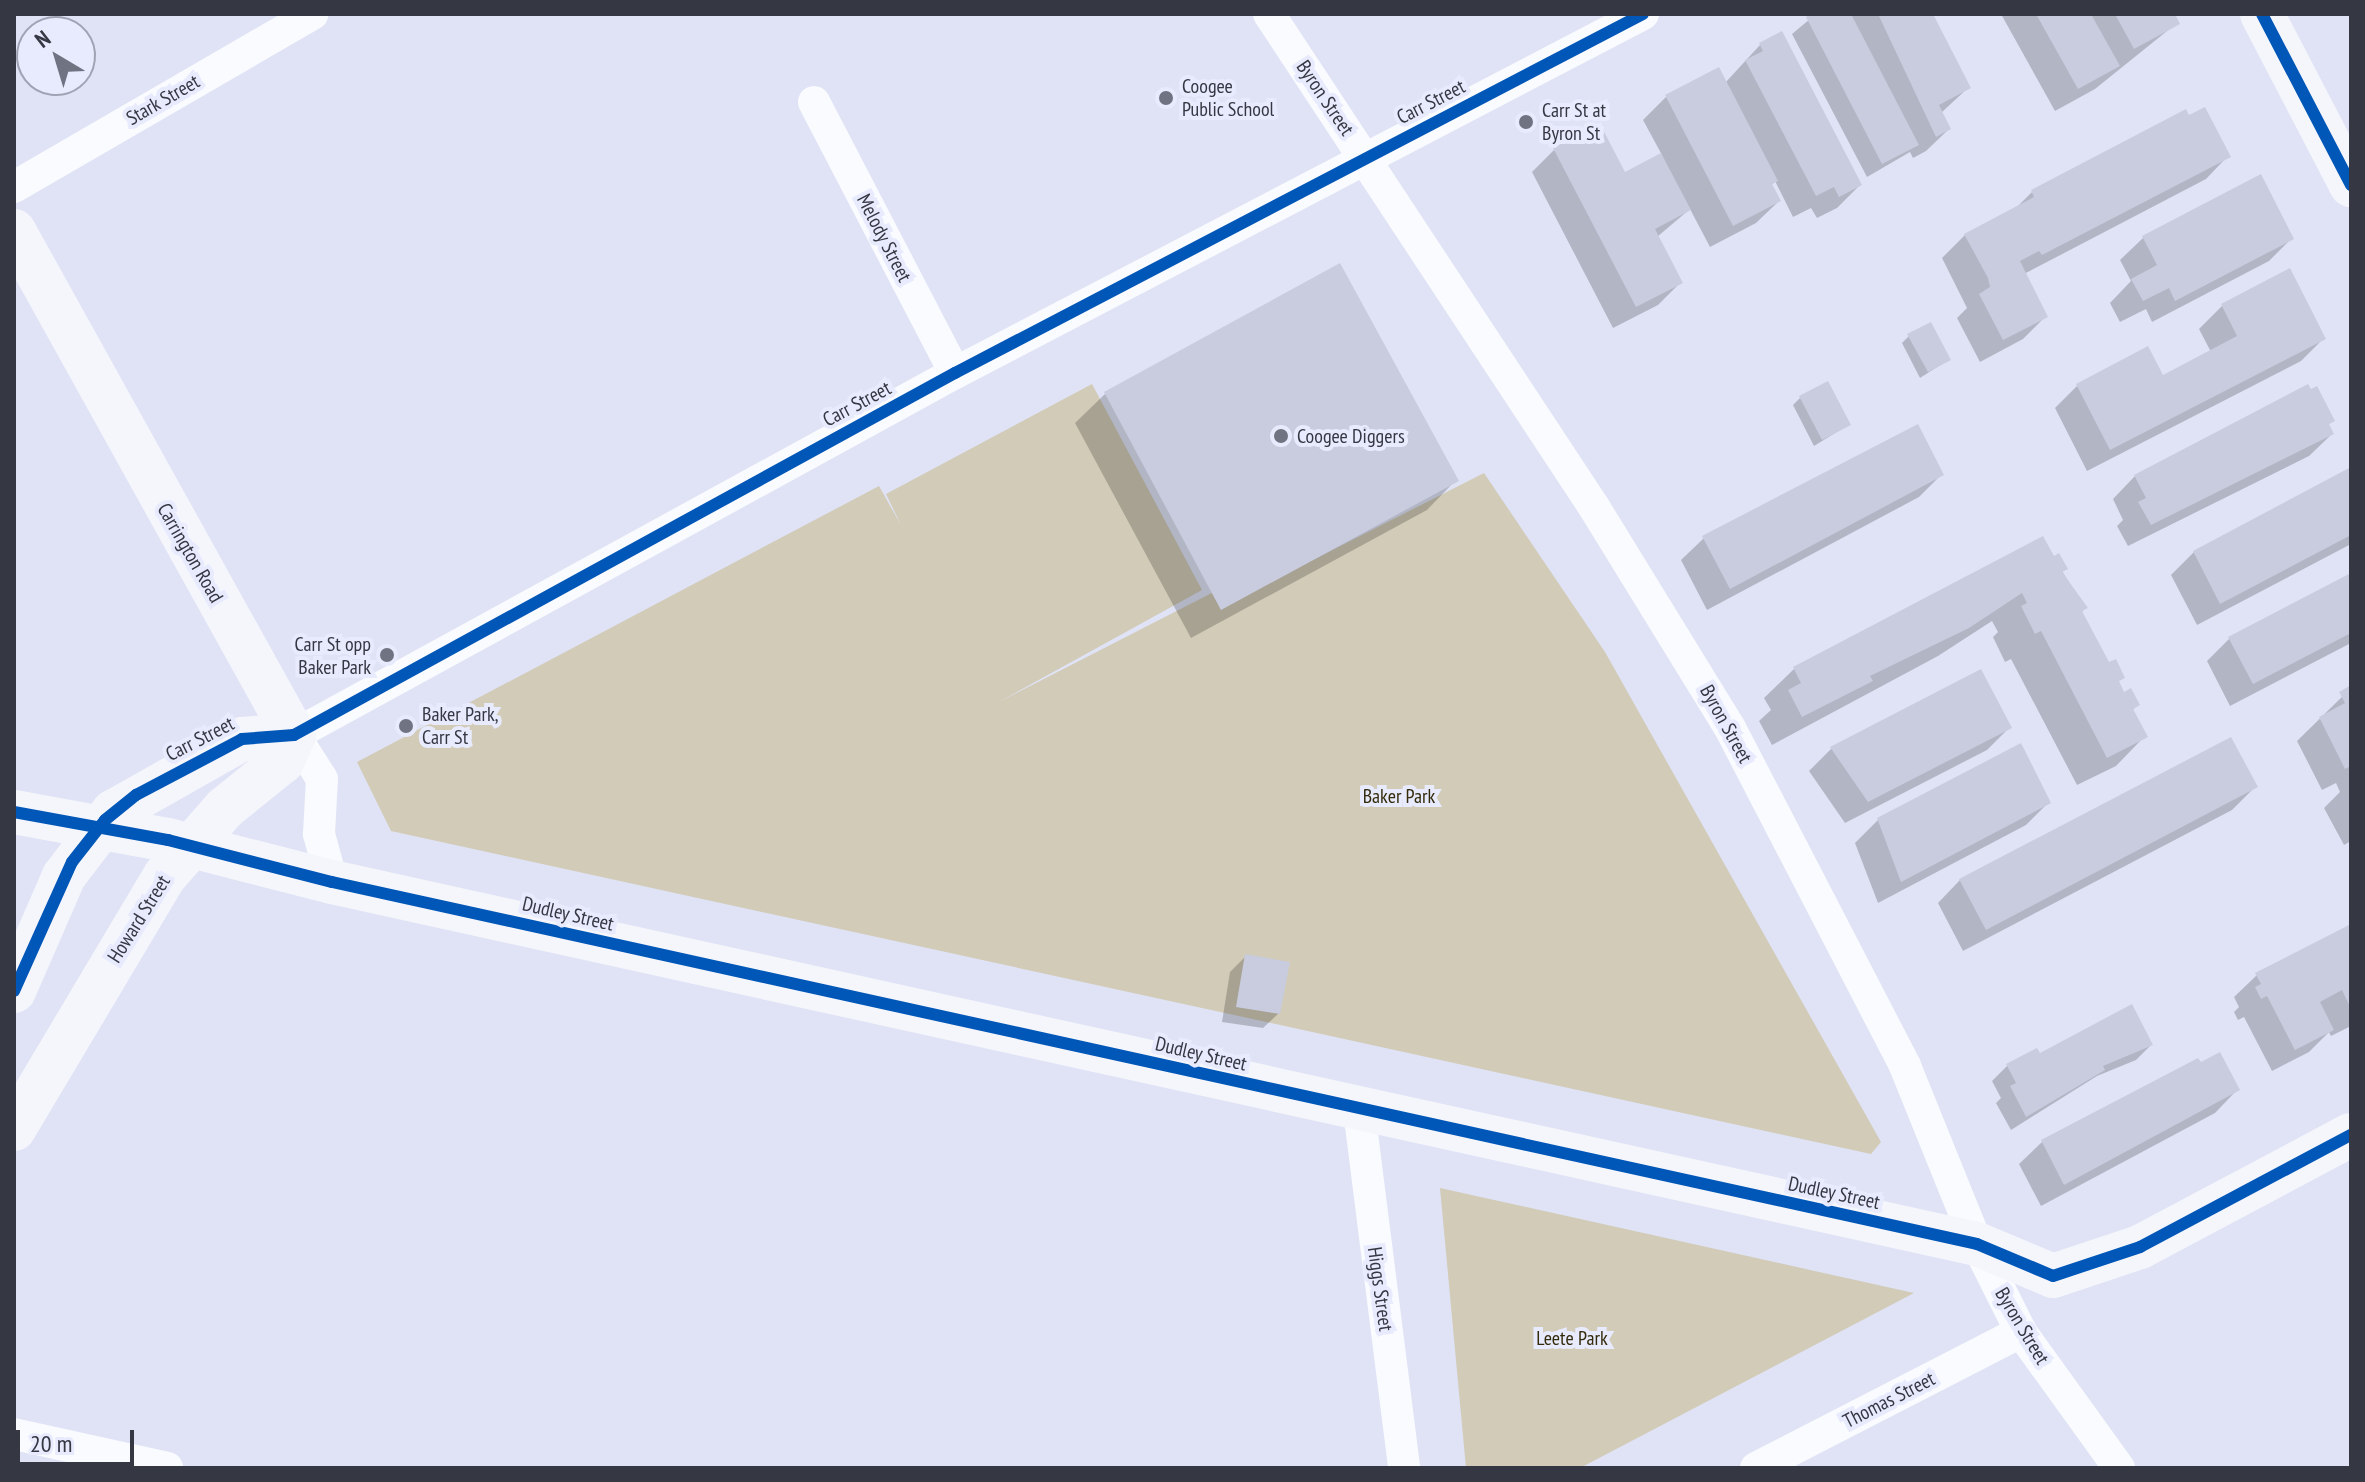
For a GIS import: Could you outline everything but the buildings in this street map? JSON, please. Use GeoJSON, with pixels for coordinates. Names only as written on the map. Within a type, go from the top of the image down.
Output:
{"type":"FeatureCollection","features":[{"type":"Feature","properties":{"kind":"street","name":"Stark Street"},"geometry":{"type":"LineString","coordinates":[[14,187],[312,14]]}},
{"type":"Feature","properties":{"kind":"street","name":"Byron Street"},"geometry":{"type":"LineString","coordinates":[[1269,14],[1594,507],[1730,728],[1905,1066],[1977,1244],[2021,1332],[2119,1468]]}},
{"type":"Feature","properties":{"kind":"street","name":"Carr Street"},"geometry":{"type":"LineString","coordinates":[[97,828],[136,795],[242,739],[294,735],[955,373],[1643,14]]}},
{"type":"Feature","properties":{"kind":"street"},"geometry":{"type":"LineString","coordinates":[[2262,14],[2351,185]]}},
{"type":"Feature","properties":{"kind":"street","name":"Melody Street"},"geometry":{"type":"LineString","coordinates":[[814,102],[955,373]]}},
{"type":"Feature","properties":{"kind":"street","name":"Carrington Road"},"geometry":{"type":"LineString","coordinates":[[14,231],[294,735],[322,779],[319,834],[332,882]]}},
{"type":"Feature","properties":{"kind":"street","name":"Howard Street"},"geometry":{"type":"LineString","coordinates":[[14,1129],[143,909],[191,845],[225,808],[282,762],[294,735]]}},
{"type":"Feature","properties":{"kind":"street","name":"Dudley Street"},"geometry":{"type":"LineString","coordinates":[[14,812],[191,845],[332,882],[1977,1244],[2053,1276],[2140,1247],[2351,1135]]}},
{"type":"Feature","properties":{"kind":"street"},"geometry":{"type":"LineString","coordinates":[[16,986],[55,892],[97,828]]}},
{"type":"Feature","properties":{"kind":"street"},"geometry":{"type":"LineString","coordinates":[[14,929],[16,986]]}},
{"type":"Feature","properties":{"kind":"street","name":"Higgs Street"},"geometry":{"type":"LineString","coordinates":[[1359,1110],[1404,1468]]}},
{"type":"Feature","properties":{"kind":"street","name":"Thomas Street"},"geometry":{"type":"LineString","coordinates":[[1756,1468],[2021,1332]]}},
{"type":"Feature","properties":{"kind":"street"},"geometry":{"type":"LineString","coordinates":[[14,1434],[167,1468]]}},
{"type":"Feature","properties":{"kind":"green space","name":"Baker Park"},"geometry":{"type":"Polygon","coordinates":[[[1092,384],[1202,590],[999,702],[1241,578],[1254,590],[1484,473],[1605,652],[1881,1142],[1871,1154],[391,831],[357,762],[879,486],[901,525],[886,494],[1092,384]]]}},
{"type":"Feature","properties":{"kind":"green space","name":"Leete Park"},"geometry":{"type":"Polygon","coordinates":[[[1440,1188],[1914,1293],[1580,1468],[1466,1468],[1440,1188]]]}},
{"type":"Feature","properties":{"kind":"cycle path"},"geometry":{"type":"LineString","coordinates":[[14,991],[72,862],[105,820],[136,795],[242,739],[294,735],[955,373],[1643,14]]}},
{"type":"Feature","properties":{"kind":"cycle path"},"geometry":{"type":"LineString","coordinates":[[2262,14],[2351,185]]}},
{"type":"Feature","properties":{"kind":"cycle path"},"geometry":{"type":"LineString","coordinates":[[14,812],[168,840],[332,882],[1977,1244],[2053,1276],[2140,1247],[2351,1135]]}},
{"type":"Feature","properties":{"kind":"place","name":"Coogee Public School"},"geometry":{"type":"Point","coordinates":[1166,98]}},
{"type":"Feature","properties":{"kind":"place","name":"Carr St at Byron St"},"geometry":{"type":"Point","coordinates":[1526,122]}},
{"type":"Feature","properties":{"kind":"place","name":"Coogee Diggers"},"geometry":{"type":"Point","coordinates":[1281,436]}},
{"type":"Feature","properties":{"kind":"place","name":"Carr St opp Baker Park"},"geometry":{"type":"Point","coordinates":[387,655]}},
{"type":"Feature","properties":{"kind":"place","name":"Baker Park, Carr St"},"geometry":{"type":"Point","coordinates":[406,726]}}]}
